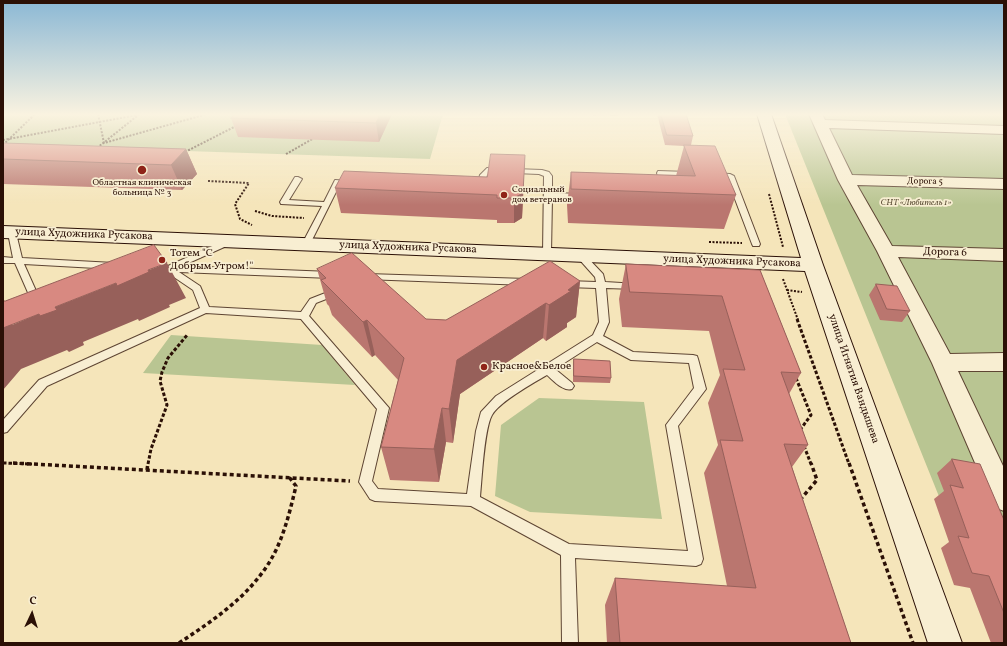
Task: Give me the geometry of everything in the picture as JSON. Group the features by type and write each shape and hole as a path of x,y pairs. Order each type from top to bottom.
{"street":[{"name":"улица Игнатия Вандышева","path":"774,144 813,265 945,643"},
{"path":"830,144 846,180 886,251 943,363 1004,498"},
{"name":"Дорога 5","path":"846,180 1004,184"},
{"name":"улица Художника Русакова","path":"8,233 306,244 343,250 547,254 813,265"},
{"name":"Дорога 6","path":"886,251 1004,255"},
{"path":"943,363 1004,362"}],"lane":[{"path":"472,188 480,189 483,174 486,172 539,172 546,174 548,176 547,254"},
{"path":"667,199 661,173 730,176 756,244"},
{"path":"298,179 284,202 326,204"},
{"path":"306,244 338,182 361,183"},
{"path":"548,194 587,196"},
{"path":"8,233 18,261 40,312"},
{"path":"154,275 236,241"},
{"path":"474,500 482,431 487,412 500,399 597,337 604,322 600,276 581,256"},
{"path":"3,260 121,266"},
{"path":"3,265 18,261"},
{"path":"360,266 382,287"},
{"path":"145,268 340,276"},
{"path":"168,269 197,288 205,310"},
{"path":"356,280 371,277 535,283 522,291"},
{"path":"557,283 646,287"},
{"path":"304,316 312,302 342,289"},
{"path":"3,428 43,383 205,310 304,316 383,408 365,482 374,495 474,500 568,551 696,559 672,425 700,389 693,359 631,356 597,337"},
{"path":"547,368 568,386"},
{"path":"568,551 570,643"}],"path":[{"path":"92,153 103,144"},
{"path":"183,153 201,144"},
{"path":"286,154 304,144"},
{"path":"208,181 249,183 235,204 240,219 253,226 236,241"},
{"path":"768,190 784,251 777,264 913,643"},
{"path":"147,470 151,449 167,405 160,381 162,372 168,358 189,334"},
{"path":"794,371 811,415 799,432"},
{"path":"797,505 817,480 802,439"},
{"path":"3,463 365,482"},
{"path":"179,643 202,628 243,595 266,567 276,547 296,486 289,478"}],"green space":[{"path":"3,144 434,144 430,159"},
{"name":"СНТ «Любитель 1»","path":"797,144 1004,144 1004,643 998,643"},
{"path":"171,335 322,345 355,385 143,373"},
{"path":"539,398 644,402 662,519 530,512 495,496 501,425"}],"building":[{"path":"3,144 186,149 171,165 3,159"},
{"path":"684,145 715,146 736,195 571,189 571,172 695,176"},
{"path":"491,154 525,155 523,193 514,198 497,198 497,195 335,188 344,171 487,177"},
{"path":"154,245 167,263 148,270 149,272 117,286 116,283 55,307 57,310 40,316 39,314 3,328 3,301"},
{"path":"352,253 426,319 446,320 550,261 580,281 568,290 571,291 549,305 546,303 457,360 449,409 442,408 434,449 381,447 404,358 367,320 363,322 321,280 326,278 317,269"},
{"path":"626,264 760,270 801,373 781,372 808,445 784,444 851,643 620,643 615,578 756,588 720,440 743,441 723,369 745,370 722,296 630,292"},
{"path":"876,284 897,286 910,311 887,309"},
{"path":"574,359 610,361 611,378 574,376"},
{"path":"952,459 980,464 1004,520 1004,613 989,576 972,573 958,536 969,538 950,485 963,488"}],"place":[{"name":"Областная клиническая больница № 3","path":"142,170"},
{"name":"Социальный дом ветеранов","path":"504,195"},
{"name":"Тотем \"С Добрым Утром!\"","path":"162,260"},
{"name":"Красное&Белое","path":"484,367"}]}
